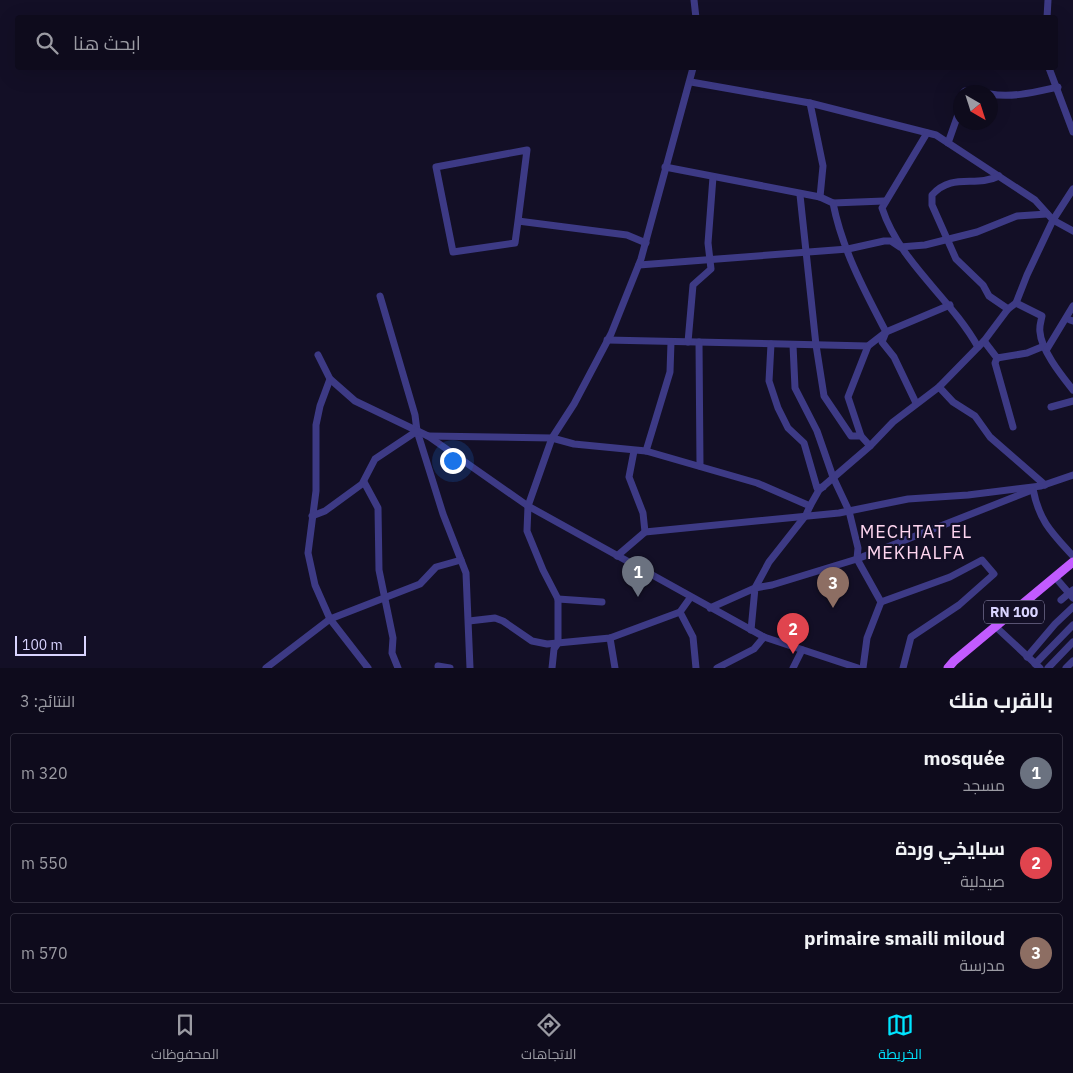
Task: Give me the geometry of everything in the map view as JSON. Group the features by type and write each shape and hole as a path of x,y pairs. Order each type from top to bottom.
{"main road":[{"name":"RN 100","path":"939,668 951,664 1073,562"}],"street":[{"path":"694,0 696,15"},
{"path":"1047,15 1048,0"},
{"path":"552,668 554,649 558,643 558,599 542,570 526,531 528,506 552,438 574,404 607,340 639,265 665,167 691,82 693,70"},
{"path":"1050,70 1058,87 1073,132"},
{"path":"691,82 810,103 936,135 1035,200 1053,220 1073,230"},
{"path":"998,95 1022,94 1058,87"},
{"path":"810,103 823,166 820,197"},
{"path":"948,143 953,129"},
{"path":"927,133 884,201 882,208 900,246 929,284 950,305 967,327 978,347"},
{"path":"527,150 518,221 515,243 453,252 436,167 527,150"},
{"path":"665,167 820,197 833,202 884,201"},
{"path":"999,176 988,182 961,180 942,185 932,195 932,205 950,240 956,259 983,285 989,296 1008,309"},
{"path":"688,342 693,285 711,269 709,206 713,177"},
{"path":"752,630 755,588 769,562 806,515 823,486 870,446 893,422 939,387 984,341 1008,309 1016,303 1053,220 1073,189"},
{"path":"800,194 816,345 824,396 850,436 861,436"},
{"path":"833,202 837,226 848,249 854,271 886,332 882,342 894,357 916,403"},
{"path":"639,265 848,249 884,241 891,241 900,246 950,240 1017,216 1047,214"},
{"path":"518,221 627,235 646,243"},
{"path":"380,296 415,415 417,431 443,514 466,573 470,668"},
{"path":"1016,303 1042,316 1040,331 1046,348 1060,374 1073,390"},
{"path":"870,446 861,436 848,397 868,346 886,332 950,305"},
{"path":"997,358 1046,348 1073,306"},
{"path":"607,340 868,346"},
{"path":"984,341 997,358 996,363 1013,427"},
{"path":"646,451 670,372 671,342"},
{"path":"699,342 700,466"},
{"path":"771,344 769,381 778,408 788,428 804,443 817,488 823,486"},
{"path":"793,345 794,388 817,431 833,477 849,511 858,548 857,559 881,602"},
{"path":"318,355 330,379 355,401 428,436 528,506 690,598 764,637 858,668"},
{"path":"330,379 320,406 316,425 316,491 308,554 315,585 330,619 368,668"},
{"path":"939,387 953,402 975,416 990,436 1043,485"},
{"path":"1051,407 1073,401"},
{"path":"312,516 325,510 364,482 374,459 417,431"},
{"path":"428,436 552,438 566,443 634,452 646,451 757,483 810,506"},
{"path":"634,452 629,477 643,513 645,532"},
{"path":"710,608 755,588 772,585 857,559 1043,485 1073,475"},
{"path":"364,482 378,508 378,561 393,638 392,653 398,668"},
{"path":"617,556 645,532 849,511 908,499 968,495 1043,485"},
{"path":"1033,489 1038,512 1045,525 1073,556"},
{"path":"266,668 330,619 420,584 436,567 461,560"},
{"path":"863,668 867,638 881,602 950,577 982,560 994,574 959,605 911,637 904,668"},
{"path":"1055,577 1072,594 1061,600"},
{"path":"469,621 495,618 503,621 532,640 546,644 610,638 680,612 690,598"},
{"path":"558,599 602,602"},
{"path":"1027,656 1073,607"},
{"path":"680,612 693,637 696,668"},
{"path":"996,628 1037,666 1073,625"},
{"path":"717,668 754,649 764,637"},
{"path":"610,638 615,668"},
{"path":"1048,668 1073,642"},
{"path":"792,668 802,650"},
{"path":"1066,668 1073,661"},
{"path":"438,666 450,668"}],"place":[{"name":"mosquée","path":"638,597"},
{"name":"primaire smaili miloud","path":"833,608"},
{"name":"سبايخي وردة","path":"793,654"}],"district":[{"name":"MECHTAT EL MEKHALFA","path":"916,541"}]}
